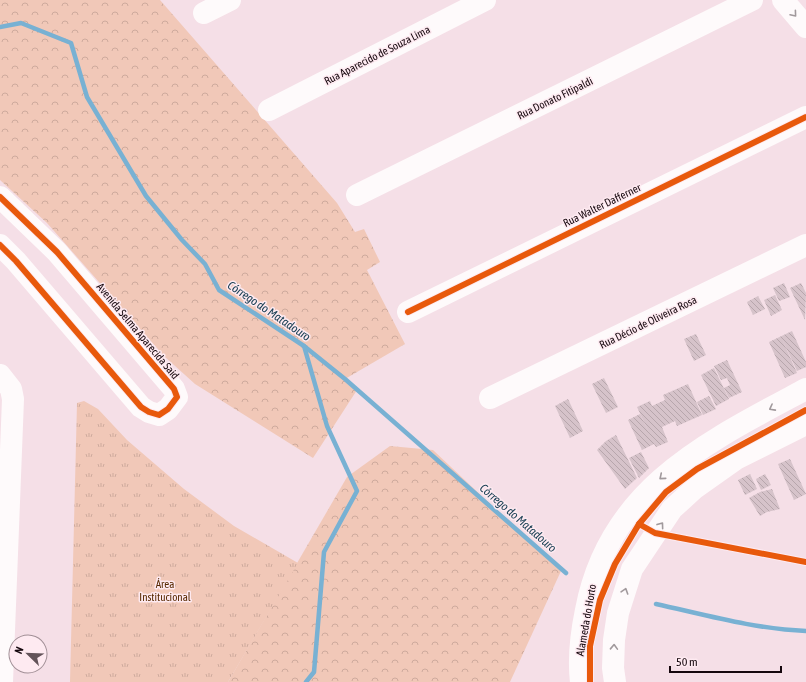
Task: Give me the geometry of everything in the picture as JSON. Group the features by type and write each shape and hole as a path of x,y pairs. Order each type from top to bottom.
{"street":[{"path":"204,14 230,0"},
{"name":"Rua Aparecido de Souza Lima","path":"269,110 485,0"},
{"name":"Rua Donato Fitipaldi","path":"357,195 752,0"},
{"path":"783,0 806,27"},
{"name":"Rua Walter Dafferner","path":"408,312 806,117"},
{"name":"Avenida Selma Aparecida Said","path":"0,197 57,252 97,298 174,389 177,396 175,401 160,415 149,412 141,407 21,267 0,245"},
{"name":"Rua Décio de Oliveira Rosa","path":"490,398 806,245"},
{"path":"2,682 13,399 5,382"},
{"name":"Alameda do Horto","path":"581,682 579,661 582,628 590,590 601,559 625,517 661,478 726,432 806,389"},
{"path":"615,682 613,668 614,640 618,613 632,569 672,509 695,488 736,460 806,424"}],"green space":[{"path":"0,0 160,0 337,203 355,232 364,229 380,262 367,270 405,344 345,379 357,390 313,458 195,384 164,356 47,223 0,180"},
{"name":"Área Institucional","path":"84,401 98,409 127,440 184,489 234,526 298,563 228,682 70,682 77,403"},
{"path":"390,446 433,450 561,571 510,682 228,682 347,477"}],"building":[{"path":"784,283 790,297 779,301 773,288"},
{"path":"801,283 806,293 805,320 790,288"},
{"path":"775,295 782,310 771,316 764,300"},
{"path":"758,296 765,309 753,315 747,302"},
{"path":"792,331 806,362 806,367 797,371 782,339 797,373 785,378 769,342"},
{"path":"696,334 706,355 694,361 684,339"},
{"path":"727,360 742,392 729,398 724,388 730,385 727,378 721,380 714,366"},
{"path":"714,368 729,399 716,406 701,375"},
{"path":"604,378 618,407 606,413 592,384"},
{"path":"688,384 702,415 677,426 675,421 662,427 668,442 656,447 654,444 642,450 628,420 640,414 652,439 637,407 650,401 652,406 665,400 663,395"},
{"path":"709,396 716,409 703,415 697,402"},
{"path":"568,399 583,431 570,438 555,406"},
{"path":"616,435 637,478 625,489 597,450 606,441"},
{"path":"641,452 649,468 639,478 629,458"},
{"path":"790,459 806,494 794,500 778,464"},
{"path":"750,474 757,489 745,495 738,480"},
{"path":"765,474 771,485 761,490 756,479"},
{"path":"772,489 780,509 767,512 760,516 749,498 760,492"}],"waterway":[{"name":"Córrego do Matadouro","path":"0,27 21,23 71,43 87,97 146,196 182,240 205,264 219,290 304,346 345,379 566,573"},
{"path":"304,346 327,426 357,491 324,552 314,672 306,682"},
{"name":"Córrego do Matadouro","path":"656,604 749,624 787,630 806,631"}],"cycle path":[{"path":"408,312 806,117"},
{"path":"0,197 57,252 174,389 177,397 168,409 159,415 149,412 141,407 16,261 0,245"},
{"path":"590,682 590,646 600,600 615,564 639,524 666,492 697,469 806,410"},
{"path":"639,524 655,533 806,562"}]}
